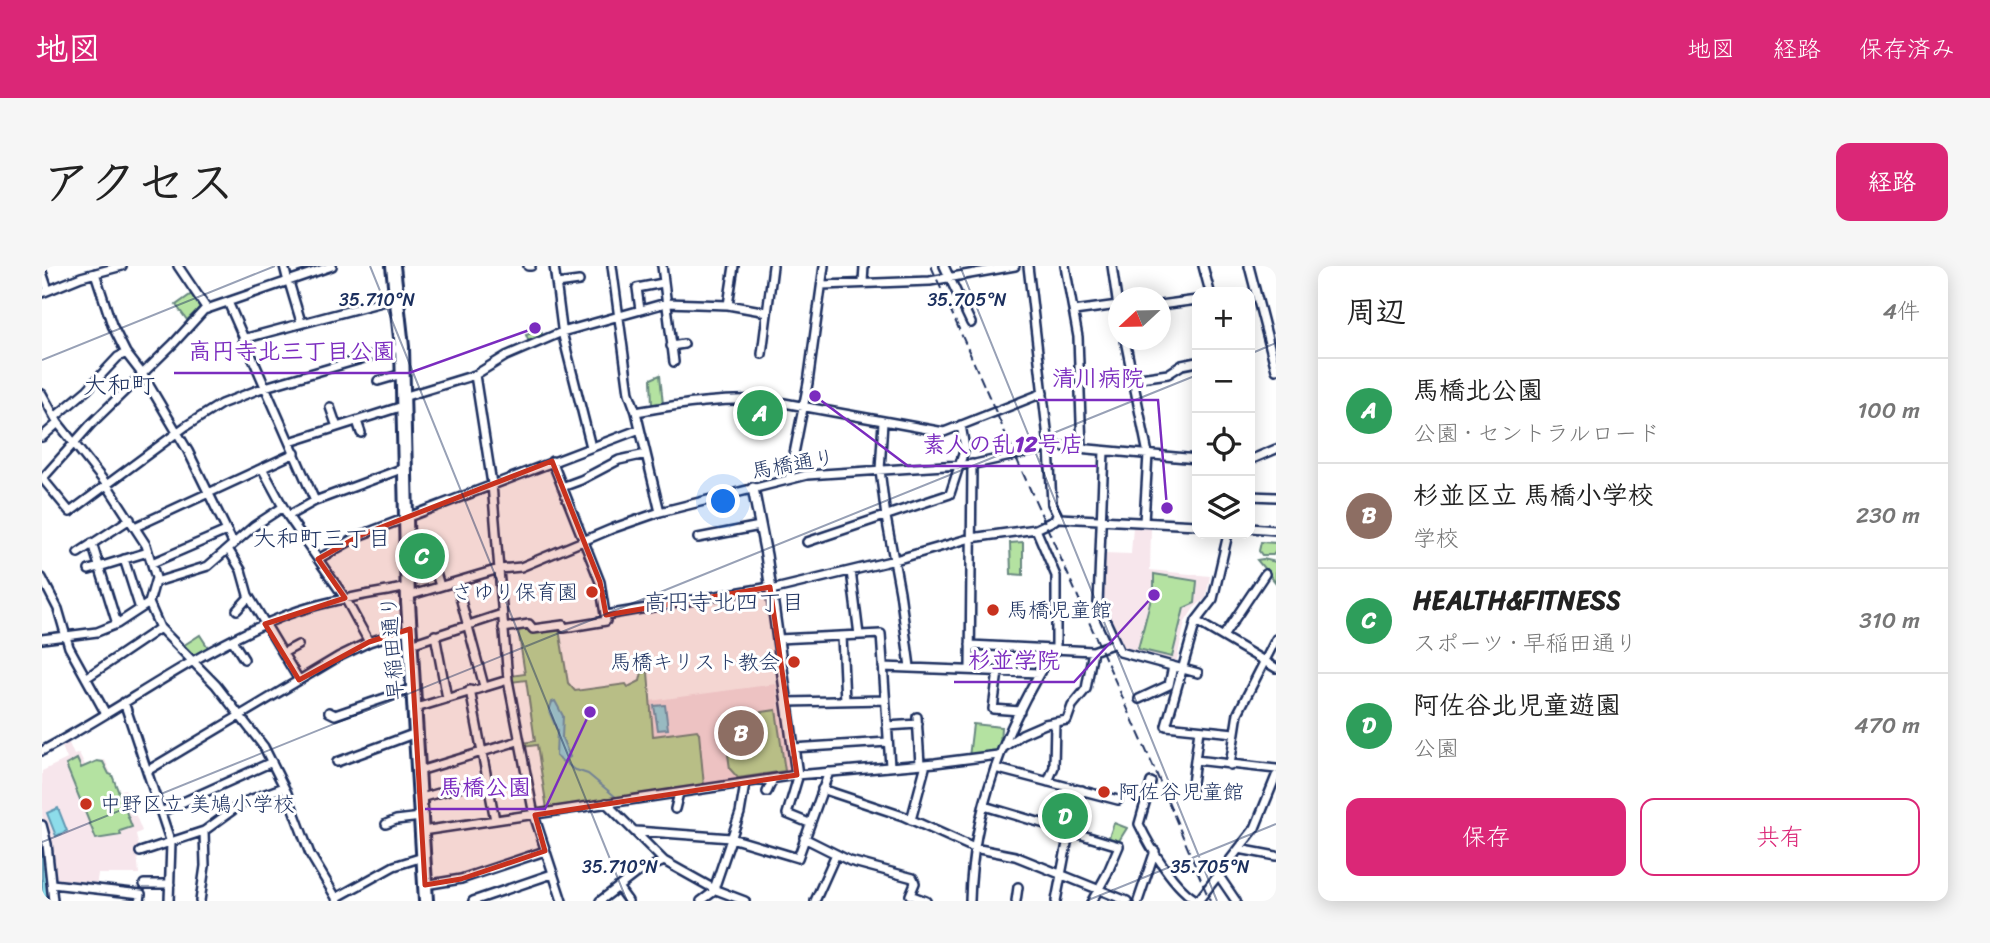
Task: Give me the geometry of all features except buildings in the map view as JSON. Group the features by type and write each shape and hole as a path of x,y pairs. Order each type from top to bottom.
{"main road":[{"name":"早稲田通り","path":"393,266 402,347 408,591 426,901"}],"street":[{"path":"42,272 45,291 122,266"},
{"path":"178,266 207,309"},
{"path":"284,266 301,323"},
{"path":"332,266 207,309 42,478 70,512 221,404 265,387 402,347"},
{"path":"554,266 562,332 591,447"},
{"path":"612,266 629,393 660,512"},
{"path":"662,266 674,362"},
{"path":"729,305 734,266"},
{"path":"762,354 773,266"},
{"path":"789,479 804,407 824,266"},
{"path":"863,282 864,266"},
{"path":"944,266 971,323"},
{"path":"822,285 930,281 1015,266"},
{"path":"1028,266 1049,447 1052,504 1057,516 1192,525"},
{"path":"1065,266 1078,337 1082,449"},
{"path":"1112,266 1115,287"},
{"path":"1203,266 1209,287"},
{"path":"1259,266 1249,267 1276,370"},
{"path":"95,273 112,325 126,353 143,374 209,493 226,531 249,597 299,680"},
{"path":"556,284 579,281"},
{"path":"640,310 637,288 663,283"},
{"path":"243,338 397,298"},
{"path":"1171,304 1192,301"},
{"path":"228,302 315,501"},
{"path":"290,442 357,421 475,375 506,356 562,332 640,310 666,303 729,305 767,313"},
{"path":"1074,311 1108,307"},
{"path":"671,346 684,344"},
{"path":"1127,350 1148,454 1144,522"},
{"path":"42,437 118,357 126,353"},
{"path":"1133,379 1168,374 1182,365 1192,363"},
{"path":"378,381 402,374"},
{"path":"475,375 492,484 508,680 518,741 534,815 562,901"},
{"path":"636,412 694,402 753,399 944,432 1043,393"},
{"path":"42,394 56,420 107,485 135,527 148,552 156,582 149,603 117,624 97,632 42,639"},
{"path":"330,407 337,427"},
{"path":"357,421 360,433"},
{"path":"884,422 880,470 910,667"},
{"path":"807,542 950,495 965,448 961,425"},
{"path":"318,559 361,535 640,429"},
{"name":"馬橋通り","path":"42,751 192,661 290,613 345,598 440,586 499,569 521,567 660,512 753,488 807,475 972,464 1049,447 1192,458"},
{"path":"1255,458 1276,449"},
{"path":"1104,451 1098,604 1120,652 1198,673"},
{"path":"135,527 295,453"},
{"path":"562,487 618,460 646,454"},
{"path":"503,628 529,624 533,629 563,625 564,628 606,621 600,582 552,461"},
{"path":"970,670 972,464"},
{"path":"262,468 288,516 345,598 369,642"},
{"path":"288,516 315,501 404,468"},
{"path":"753,488 771,589 798,775 787,814 809,823"},
{"path":"1255,496 1276,497"},
{"path":"156,582 208,566 283,507"},
{"path":"606,615 771,589 895,560 971,538 1036,529 1055,520 1057,516"},
{"path":"78,553 130,519"},
{"path":"698,538 760,526"},
{"path":"1255,528 1276,530"},
{"path":"970,901 970,873 974,848 995,768 1039,673 1054,651 1056,576 1036,529"},
{"path":"152,563 226,531"},
{"path":"1227,539 1213,599 1196,621 1166,726 1234,733"},
{"path":"92,543 117,624"},
{"path":"89,570 148,552"},
{"path":"124,559 140,609"},
{"path":"433,563 440,586"},
{"path":"851,570 859,635"},
{"path":"1224,635 1265,574"},
{"path":"42,578 58,609 69,647 106,714"},
{"path":"456,582 484,686"},
{"path":"237,610 249,597"},
{"path":"149,603 160,628 216,685 255,734 284,787 310,854 337,899 394,866 423,857"},
{"path":"411,644 502,614"},
{"path":"1196,621 1224,635 1276,668"},
{"path":"86,678 160,628"},
{"path":"147,771 299,680 369,642 410,629"},
{"path":"778,639 881,634 890,766"},
{"path":"435,635 447,698"},
{"path":"842,636 845,701"},
{"path":"1230,765 1238,713 1276,639"},
{"path":"232,640 244,659"},
{"path":"970,645 1093,652 1115,643"},
{"path":"283,653 298,645"},
{"path":"422,831 798,775 923,764 1001,751 1023,734 1067,720 1072,706 1086,689 1093,652"},
{"path":"1139,699 1168,685 1173,666"},
{"path":"883,667 1039,673"},
{"path":"998,672 993,709 1020,712"},
{"path":"416,708 508,680"},
{"path":"329,712 335,715 414,688"},
{"path":"470,690 495,820"},
{"path":"787,702 885,699"},
{"path":"124,702 171,842 169,901"},
{"path":"887,726 917,720 923,764 911,820"},
{"path":"1048,782 1054,766 1055,722"},
{"path":"1191,791 1199,730"},
{"path":"337,762 416,733"},
{"path":"419,771 518,741"},
{"path":"793,748 888,741"},
{"path":"1195,760 1276,769"},
{"path":"161,811 272,762"},
{"path":"995,768 1118,800"},
{"path":"636,831 732,838 798,858 829,772"},
{"path":"1151,782 1139,824 1183,890 1198,901 1255,828 1276,776"},
{"path":"768,792 773,779"},
{"path":"701,901 715,889 732,838 745,784"},
{"path":"421,798 459,786"},
{"path":"141,852 204,831 244,802 284,787"},
{"path":"822,789 911,820 974,848 1015,856 1127,901"},
{"path":"1056,901 1069,833 1082,790"},
{"path":"675,809 679,793"},
{"path":"606,803 664,860 715,889 745,901"},
{"path":"984,806 1119,846 1091,901"},
{"path":"386,824 422,817"},
{"path":"42,825 53,901"},
{"path":"200,901 205,866 204,831"},
{"path":"804,838 836,855 913,878 915,883 910,895 926,901"},
{"path":"1239,849 1276,856"},
{"path":"425,885 461,879 545,850"},
{"path":"1138,901 1155,851"},
{"path":"815,901 836,855"},
{"path":"600,901 635,874 664,860"},
{"path":"473,901 552,874"},
{"path":"1219,876 1236,901"},
{"path":"52,884 141,894 140,901"},
{"path":"144,884 170,884"},
{"path":"618,887 628,901"},
{"path":"1016,901 1018,887"}],"highlighted area":[{"path":"552,461 600,582 606,615 770,587 797,775 535,815 545,851 461,879 425,885 410,629 369,642 299,680 265,624 345,598 318,559 361,535"}],"shaded area":[{"path":"1133,526 1151,527 1150,570 1210,576 1206,598 1194,608 1185,622 1176,664 1123,648 1102,602 1103,553 1131,554"},
{"path":"776,684 788,769 785,773 705,785 697,730 654,735 650,701"},
{"name":"中野区立 美鳩小学校","path":"68,741 74,755 79,753 85,765 105,760 119,791 125,789 142,831 136,834 139,874 98,874 96,886 55,883 50,843 42,816 42,771 67,759 61,744"}],"green space":[{"path":"193,293 202,306 187,320 176,305"},
{"path":"538,322 543,337 529,342 526,335 532,333 529,324"},
{"path":"660,375 663,404 652,405 651,379"},
{"path":"752,402 769,402 768,423 752,423"},
{"path":"1023,542 1023,575 1011,574 1010,543"},
{"path":"1261,542 1276,543 1273,555 1262,555 1259,551"},
{"path":"1257,560 1276,562 1276,583"},
{"path":"1154,574 1197,581 1195,603 1184,608 1172,657 1138,649 1154,587"},
{"path":"518,629 559,629 568,683 575,691 626,684 628,687 640,681 642,672 648,672 653,736 697,730 704,786 547,809 537,745 523,747 522,743 535,741 526,680 511,682 510,676 525,674"},
{"path":"200,635 209,649 194,658 181,647"},
{"path":"776,710 785,771 738,778 730,769 723,718"},
{"path":"973,724 1001,727 1000,746 995,754 969,757"},
{"path":"77,759 81,768 97,761 103,762 112,775 132,827 120,831 121,835 96,839 66,765"},
{"path":"1061,802 1075,807 1068,829 1054,825"},
{"path":"1114,823 1127,828 1117,844 1108,840"}],"water":[{"path":"555,701 563,716 562,738 570,757 563,762 556,756 557,730 549,711"},
{"path":"665,705 668,729 658,730 654,706"},
{"path":"58,808 67,831 56,836 47,813"},
{"path":"42,830 51,901 42,901"}],"waterway":[{"path":"564,761 573,769 588,774 617,798"}],"railway":[{"path":"931,266 1157,775 1210,901"}],"place":[{"name":"高円寺北三丁目公園","path":"535,328"},
{"name":"素人の乱12号店","path":"815,396"},
{"name":"馬橋北公園","path":"760,413"},
{"name":"清川病院","path":"1167,508"},
{"name":"HEALTH&FITNESS","path":"422,556"},
{"name":"さゆり保育園","path":"592,592"},
{"name":"杉並学院","path":"1154,595"},
{"name":"馬橋児童館","path":"993,610"},
{"name":"馬橋キリスト教会","path":"794,662"},
{"name":"馬橋公園","path":"590,712"},
{"name":"杉並区立 馬橋小学校","path":"741,733"},
{"name":"阿佐谷児童館","path":"1104,792"},
{"name":"中野区立 美鳩小学校","path":"86,804"},
{"name":"阿佐谷北児童遊園","path":"1065,816"}],"district":[{"name":"大和町","path":"119,385"},
{"name":"大和町三丁目","path":"322,538"},
{"name":"高円寺北四丁目","path":"724,602"}]}
